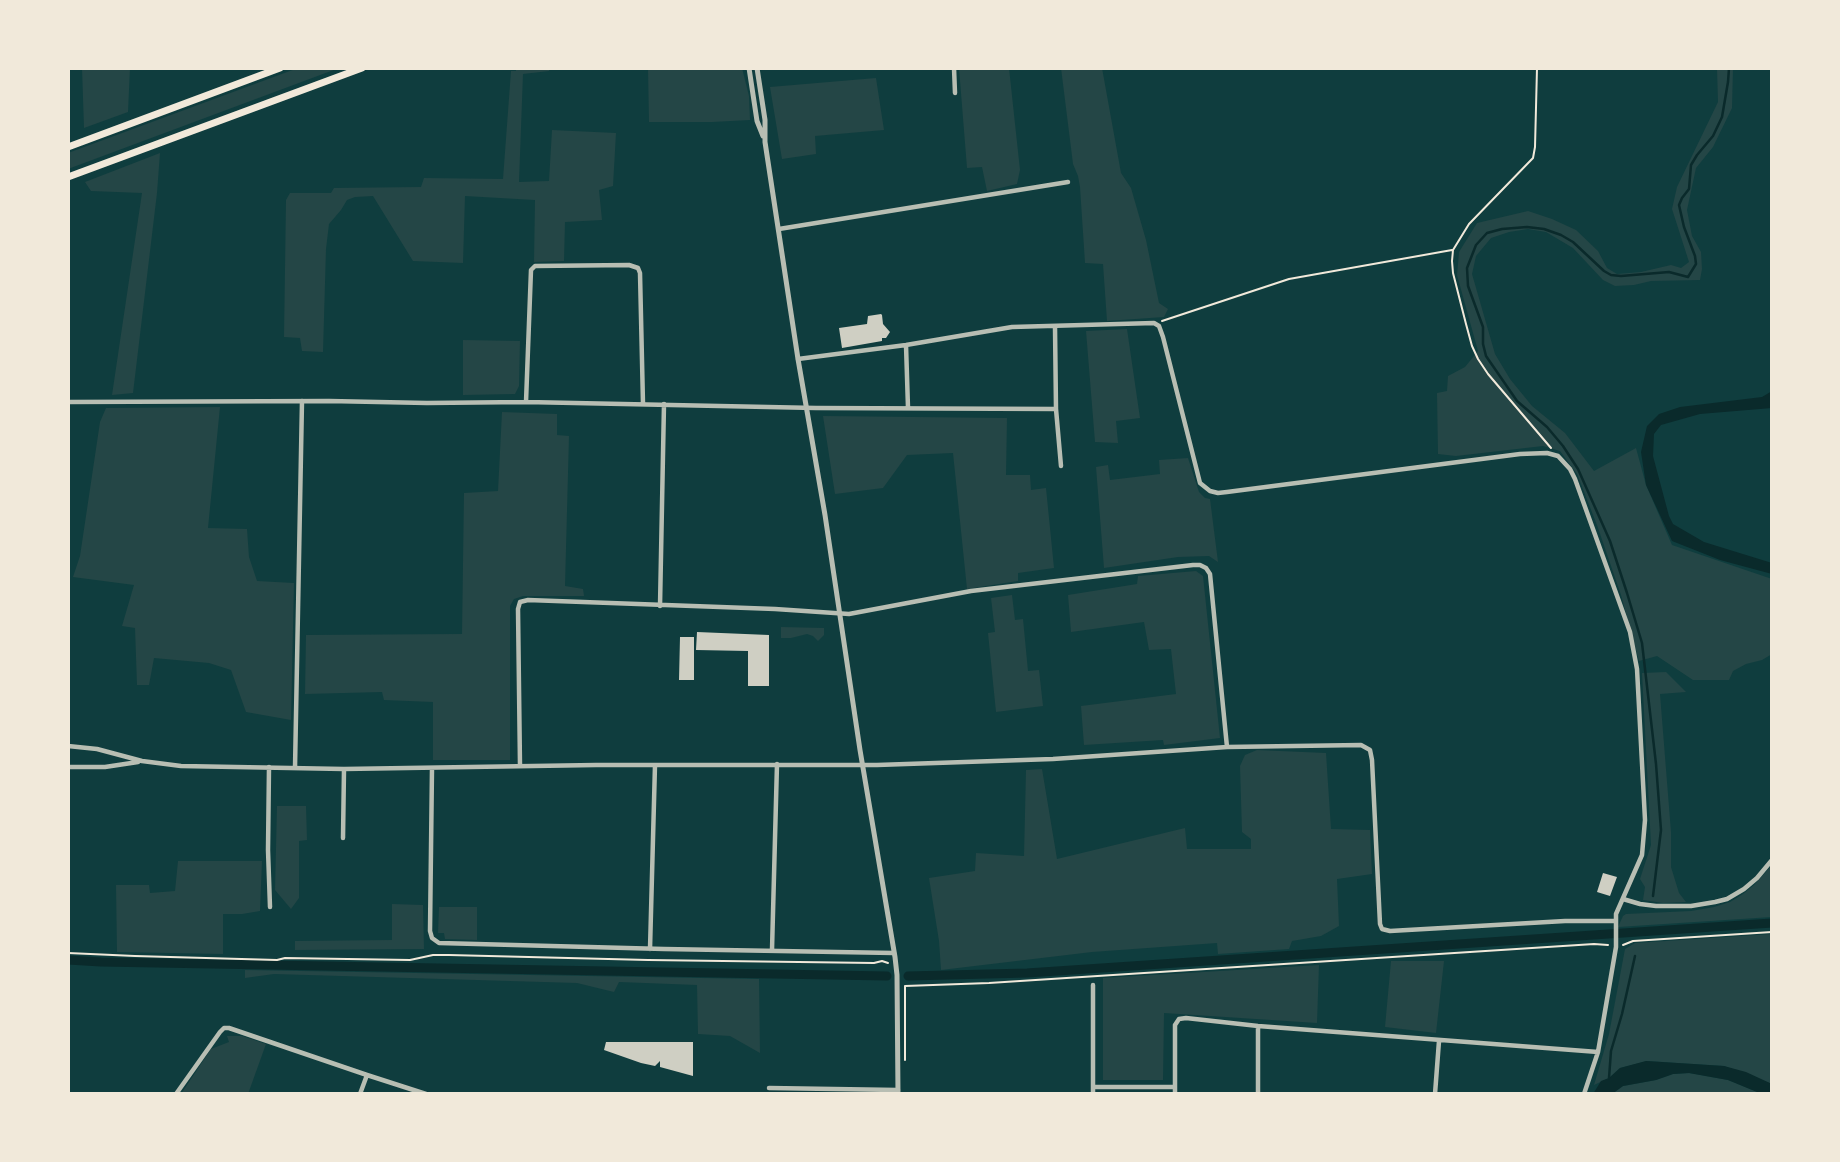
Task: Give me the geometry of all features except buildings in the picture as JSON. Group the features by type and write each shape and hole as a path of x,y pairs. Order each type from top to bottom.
{"main road":[{"path":"68,147 281,68"},
{"path":"68,177 362,68"}],"street":[{"path":"749,68 757,121 765,142"},
{"path":"757,68 765,120 765,142 798,359 897,975 898,1092 769,1088"},
{"path":"954,68 956,93"},
{"path":"779,229 1068,182"},
{"path":"526,402 531,270 535,266 629,265 638,268 640,273 643,404"},
{"path":"798,359 906,345 1012,327 1153,323 1159,326 1163,337 1200,483 1210,491 1227,492 1520,454 1547,453 1558,456 1570,469 1583,499 1630,632 1637,669 1645,820 1642,855 1615,920 1616,944 1598,1052 1584,1094"},
{"path":"1055,327 1056,409 1061,466"},
{"path":"906,345 908,408"},
{"path":"295,768 302,401"},
{"path":"68,402 526,402 1056,409"},
{"path":"660,606 664,404"},
{"path":"520,766 520,602 528,600 775,609 849,614 971,591 1200,565 1210,574 1227,747"},
{"path":"68,746 97,749 142,761 181,766 344,769 863,765 1053,759 1227,747 1361,745 1370,750 1372,760 1382,929 1390,931 1615,920"},
{"path":"68,767 105,767 142,761"},
{"path":"772,950 777,764"},
{"path":"650,949 655,765"},
{"path":"269,767 270,907"},
{"path":"432,768 430,931 432,938 439,943 894,953"},
{"path":"343,838 344,769"},
{"path":"1623,898 1656,906 1682,906 1727,899 1757,878 1772,860"},
{"path":"1093,985 1093,1094"},
{"path":"1175,1094 1175,1025 1178,1019 1186,1018 1439,1041 1598,1052"},
{"path":"1258,1026 1258,1094"},
{"path":"176,1094 224,1028 426,1094"},
{"path":"1435,1094 1439,1041"},
{"path":"360,1094 367,1075"},
{"path":"1093,1087 1175,1087"}],"path":[{"path":"1537,68 1535,147 1532,158 1469,224 1453,250 1454,279 1478,359 1558,456"},
{"path":"1153,323 1289,279 1453,250"},
{"path":"905,1067 905,986 1616,944 1772,932"},
{"path":"68,953 277,960 410,960 449,955 648,960 882,961 890,966"}],"shaded area":[{"path":"82,68 130,68 128,112 84,128"},
{"path":"298,68 339,68 68,169 68,153"},
{"path":"516,68 550,68 549,71 523,74 519,182 549,181 552,130 616,133 613,186 599,190 602,220 565,222 564,261 534,262 535,200 465,196 463,263 413,261 373,196 355,197 347,200 329,224 323,352 302,351 300,338 284,337 286,200 290,193 331,193 334,188 421,187 424,178 503,179 511,71 516,71"},
{"path":"648,68 742,68 749,96 750,120 649,122"},
{"path":"959,68 1009,68 1020,170 1017,184 987,191 982,167 967,168"},
{"path":"1061,68 1102,68 1121,173 1131,188 1146,240 1159,303 1168,309 1164,317 1107,321 1103,264 1085,263 1080,187 1073,164"},
{"path":"1717,68 1733,68 1732,108 1713,147 1696,168 1687,210 1692,236 1701,252 1700,280 1651,281 1615,286 1603,280 1573,248 1546,232 1528,229 1491,238 1476,256 1472,274 1495,354 1510,379 1532,406 1565,433 1594,471 1636,448 1646,485 1672,545 1772,579 1772,654 1733,671 1729,680 1693,680 1657,656 1639,661 1621,595 1597,525 1577,474 1560,451 1543,446 1456,456 1438,454 1437,393 1447,391 1448,376 1465,367 1478,351 1457,275 1459,252 1477,223 1528,211 1552,219 1576,230 1598,251 1607,268 1617,274 1671,265 1681,268 1689,262 1672,209 1677,187 1718,102"},
{"path":"876,78 884,130 815,136 816,154 782,159 770,87"},
{"path":"160,153 133,393 112,395 142,193 91,191 85,182"},
{"path":"1127,329 1140,418 1116,421 1118,443 1095,442 1086,331"},
{"path":"463,340 520,341 519,386 515,394 463,395"},
{"path":"1772,391 1772,408 1700,414 1661,425 1654,434 1653,456 1673,524 1704,542 1772,563 1772,574 1720,560 1672,541 1646,485 1641,452 1647,426 1659,414 1680,407 1762,397"},
{"path":"220,407 208,528 247,529 249,557 257,581 294,583 291,720 246,712 231,670 209,663 154,658 149,685 137,685 135,628 122,626 134,585 73,577 80,556 100,422 106,408"},
{"path":"502,412 557,414 557,435 569,436 565,586 583,589 584,596 523,596 514,599 510,606 510,760 433,760 433,702 384,700 382,692 305,694 306,635 462,634 464,493 498,491"},
{"path":"823,416 1007,418 1006,475 1030,475 1031,490 1046,488 1054,568 1018,573 1018,581 967,589 953,453 907,455 883,488 835,494"},
{"path":"1188,458 1199,492 1210,499 1218,562 1209,556 1178,557 1104,568 1096,467 1108,465 1110,480 1160,474 1159,460"},
{"path":"1196,571 1203,576 1220,738 1164,745 1163,740 1084,745 1081,706 1176,694 1171,649 1149,650 1144,622 1071,632 1068,595 1137,584 1138,576"},
{"path":"1012,595 1015,620 1023,619 1028,671 1039,670 1043,706 996,712 988,633 995,632 991,598"},
{"path":"781,627 824,628 824,635 818,641 807,634 781,638"},
{"path":"1666,672 1686,692 1660,694 1671,832 1671,867 1679,893 1686,902 1663,903 1643,900 1645,887 1640,879 1651,845 1642,673"},
{"path":"1257,750 1326,753 1331,829 1370,830 1372,874 1337,879 1339,926 1321,936 1292,941 1289,949 1218,954 1217,943 1092,952 941,970 929,878 975,871 976,853 1024,856 1026,770 1042,769 1057,859 1185,828 1187,849 1251,849 1251,839 1242,832 1240,766 1245,755"},
{"path":"277,806 306,806 307,840 299,841 299,898 291,909 275,890"},
{"path":"178,861 262,861 260,911 223,914 223,954 117,952 116,885 149,885 150,893 175,891"},
{"path":"1772,865 1772,917 1618,927 1626,914 1691,911 1730,902 1754,885"},
{"path":"392,904 423,905 424,949 295,950 295,941 392,940"},
{"path":"439,907 477,907 477,940 445,939 444,933 438,933"},
{"path":"1772,934 1772,1084 1724,1066 1647,1061 1620,1068 1609,1078 1594,1085 1609,1034 1625,949 1635,943"},
{"path":"1391,961 1444,961 1436,1033 1385,1027"},
{"path":"1319,965 1317,1023 1164,1013 1163,1080 1103,1080 1103,978"},
{"path":"245,970 759,979 760,1053 730,1036 698,1034 697,985 619,982 614,992 577,983 274,974 245,978"},
{"path":"227,1036 242,1036 266,1044 248,1094 181,1094 211,1049 229,1042"},
{"path":"1646,1061 1724,1066 1746,1072 1772,1084 1772,1094 1762,1094 1728,1080 1689,1073 1673,1074 1623,1086 1612,1094 1593,1094 1601,1081 1620,1068"},
{"path":"1689,1073 1728,1080 1762,1094 1612,1094 1623,1086 1673,1074"}],"waterway":[{"path":"1653,896 1661,830 1642,643 1610,541 1578,469 1547,427 1517,401 1486,356 1483,327 1468,286 1467,268 1476,245 1487,233 1527,227 1561,235 1611,275 1669,272 1688,277 1696,264 1679,205 1689,189 1691,165 1713,136 1722,117 1729,68"},
{"path":"908,976 1027,973 1772,923"},
{"path":"1609,1078 1611,1051 1635,956"},
{"path":"68,960 887,976"}]}
